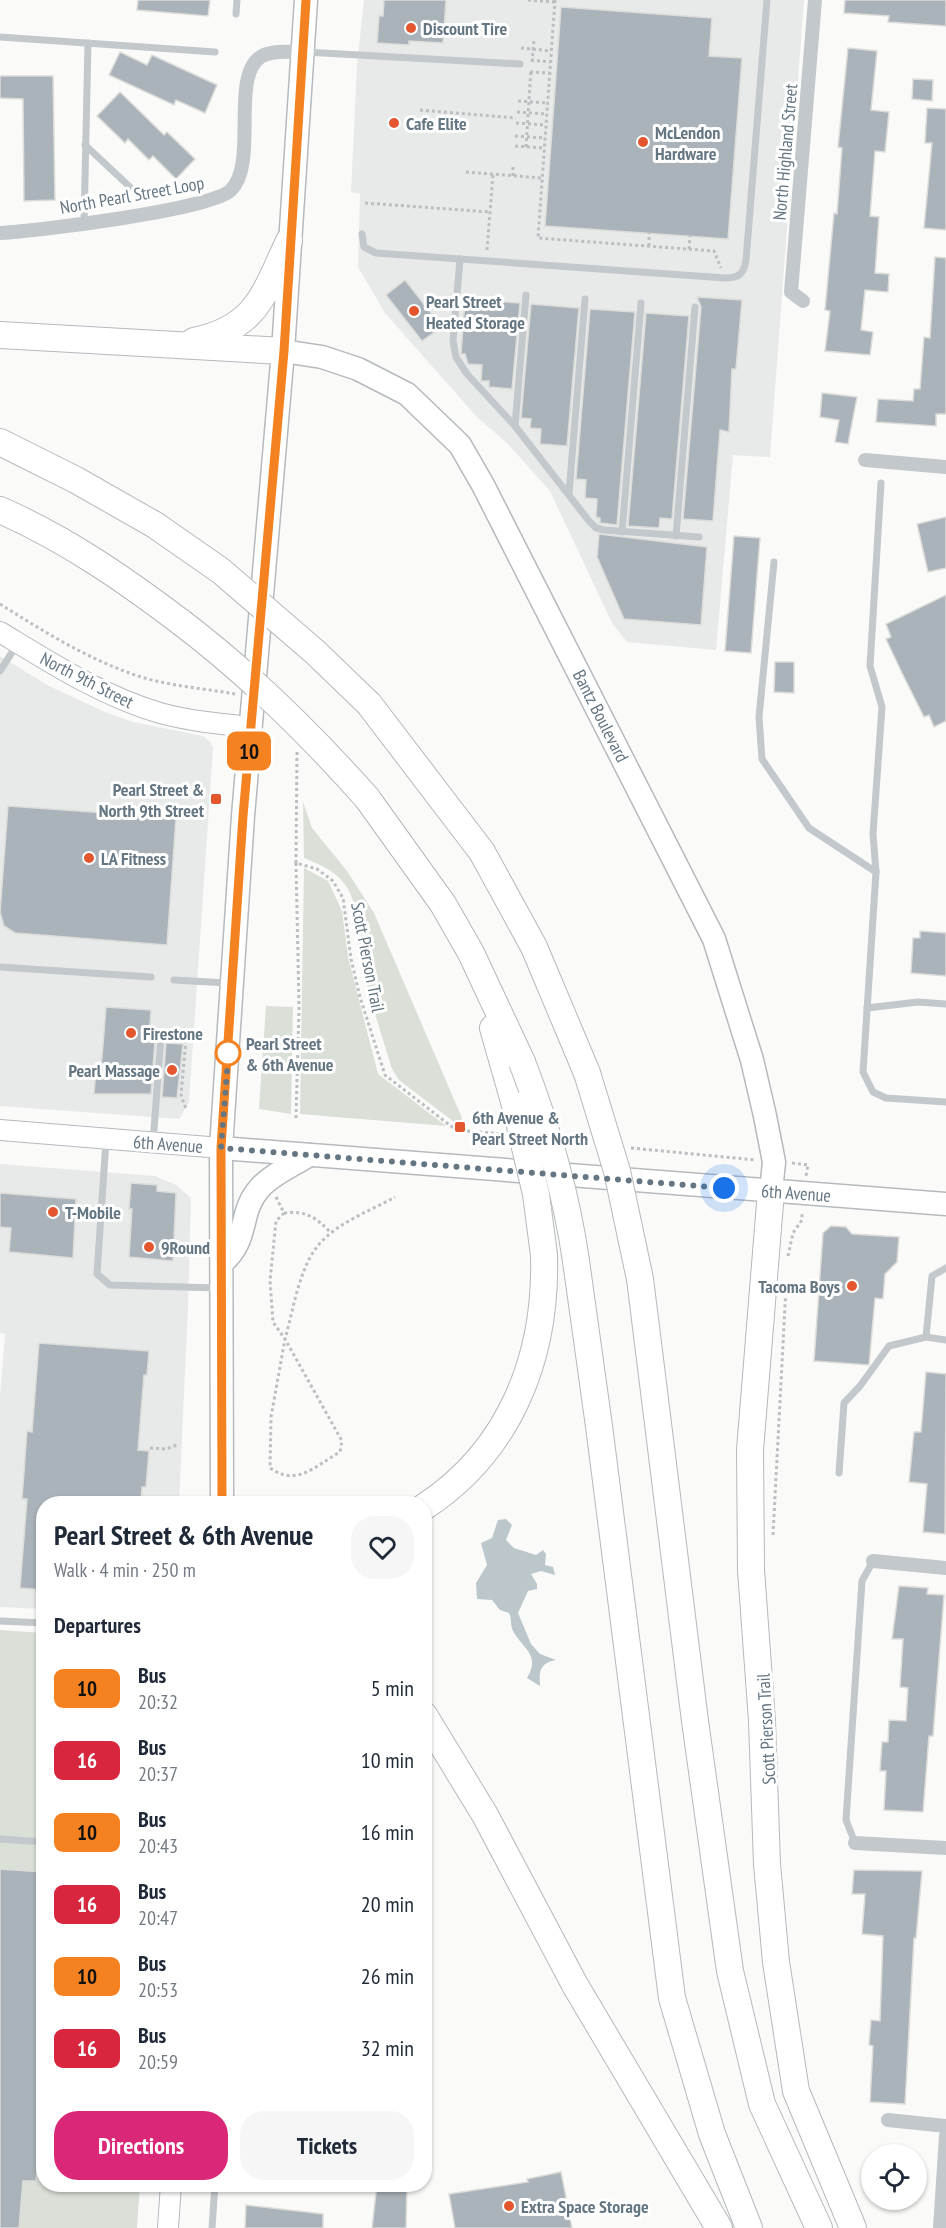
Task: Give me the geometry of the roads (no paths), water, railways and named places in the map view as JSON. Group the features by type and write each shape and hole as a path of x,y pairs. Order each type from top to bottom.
{"highway":[{"path":"170,346 220,335 249,317 263,296 289,241"},
{"path":"0,336 284,351"},
{"path":"0,442 76,480 155,525 221,571 315,652 369,704 482,852 534,947 587,1073 617,1171 640,1279 694,1721 730,1971 762,2104 819,2228"},
{"path":"0,510 61,540 102,565 182,623 264,692 367,798 412,859 471,953 522,1062 551,1139 564,1192 576,1261 672,1998 712,2134 749,2228"},
{"path":"432,1501 464,1477 503,1425 518,1398 540,1335 545,1286 544,1255 536,1194 515,1105 471,953"},
{"path":"771,1191 750,1450 751,1570 762,1721 767,1864 776,1962 796,2091 852,2228"},
{"path":"432,1728 484,1815 575,1985 719,2228"}],"main road":[{"path":"222,1496 221,1148 250,727 284,351 289,241 306,0"},
{"name":"Bantz Boulevard","path":"284,351 322,357 358,369 407,394 460,445 483,485 714,939 752,1060 765,1116 774,1162 771,1191"},
{"name":"6th Avenue","path":"221,1148 946,1204"},
{"path":"222,1263 234,1252 242,1237 248,1208 259,1189 309,1155"}],"street":[{"name":"North Highland Street","path":"803,301 791,292 815,0"},
{"name":"North Pearl Street Loop","path":"0,233 84,224 204,202 229,192 240,171 248,82 254,63 269,53 302,52"},
{"path":"865,460 946,467"},
{"name":"North 9th Street","path":"0,632 91,685 136,705 187,719 250,727"},
{"name":"6th Avenue","path":"0,1130 221,1148"},
{"path":"873,1561 946,1568"},
{"path":"855,1843 946,1848"},
{"path":"888,2120 946,2126"},
{"path":"940,2228 946,2136"},
{"path":"168,2228 170,2192"}],"lane":[{"path":"236,14 237,0"},
{"path":"362,234 363,245 373,253 725,278 735,278 742,274 746,260 767,0"},
{"path":"0,37 215,52"},
{"path":"84,224 88,43"},
{"path":"302,52 520,65"},
{"path":"85,146 130,187"},
{"path":"459,260 453,344 455,354 467,374 515,426 596,528 699,537"},
{"path":"515,426 526,295"},
{"path":"569,494 585,299"},
{"path":"622,532 641,303"},
{"path":"676,536 695,307"},
{"path":"881,483 870,666 882,707 873,834 876,872 863,1072 873,1092 886,1098 946,1102"},
{"path":"774,562 759,717 762,759 809,828 876,872"},
{"path":"0,671 18,643"},
{"path":"0,967 152,977"},
{"path":"174,980 233,984"},
{"path":"867,1008 918,1002 946,1004"},
{"path":"153,1143 161,1037 170,1038"},
{"path":"106,1139 97,1274 100,1279 110,1285 222,1288"},
{"path":"926,1337 932,1276 946,1268"},
{"path":"839,1473 844,1403 860,1386 889,1346 926,1337 946,1340"},
{"path":"855,1843 846,1820 862,1581 873,1561"},
{"path":"0,1621 36,1623"},
{"path":"0,1839 36,1841"},
{"path":"212,2228 214,2192"}],"place":[{"name":"Discount Tire","path":"411,28"},
{"name":"Cafe Elite","path":"394,123"},
{"name":"McLendon Hardware","path":"643,142"},
{"name":"Pearl Street Heated Storage","path":"414,311"},
{"name":"Pearl Street & North 9th Street","path":"216,799"},
{"name":"LA Fitness","path":"89,858"},
{"name":"Firestone","path":"131,1033"},
{"name":"Pearl Street & 6th Avenue","path":"228,1053"},
{"name":"Pearl Massage","path":"172,1070"},
{"name":"6th Avenue & Pearl Street North","path":"460,1127"},
{"name":"T-Mobile","path":"53,1212"},
{"name":"9Round","path":"149,1247"},
{"name":"Tacoma Boys","path":"852,1286"},
{"name":"Extra Space Storage","path":"509,2206"}]}
